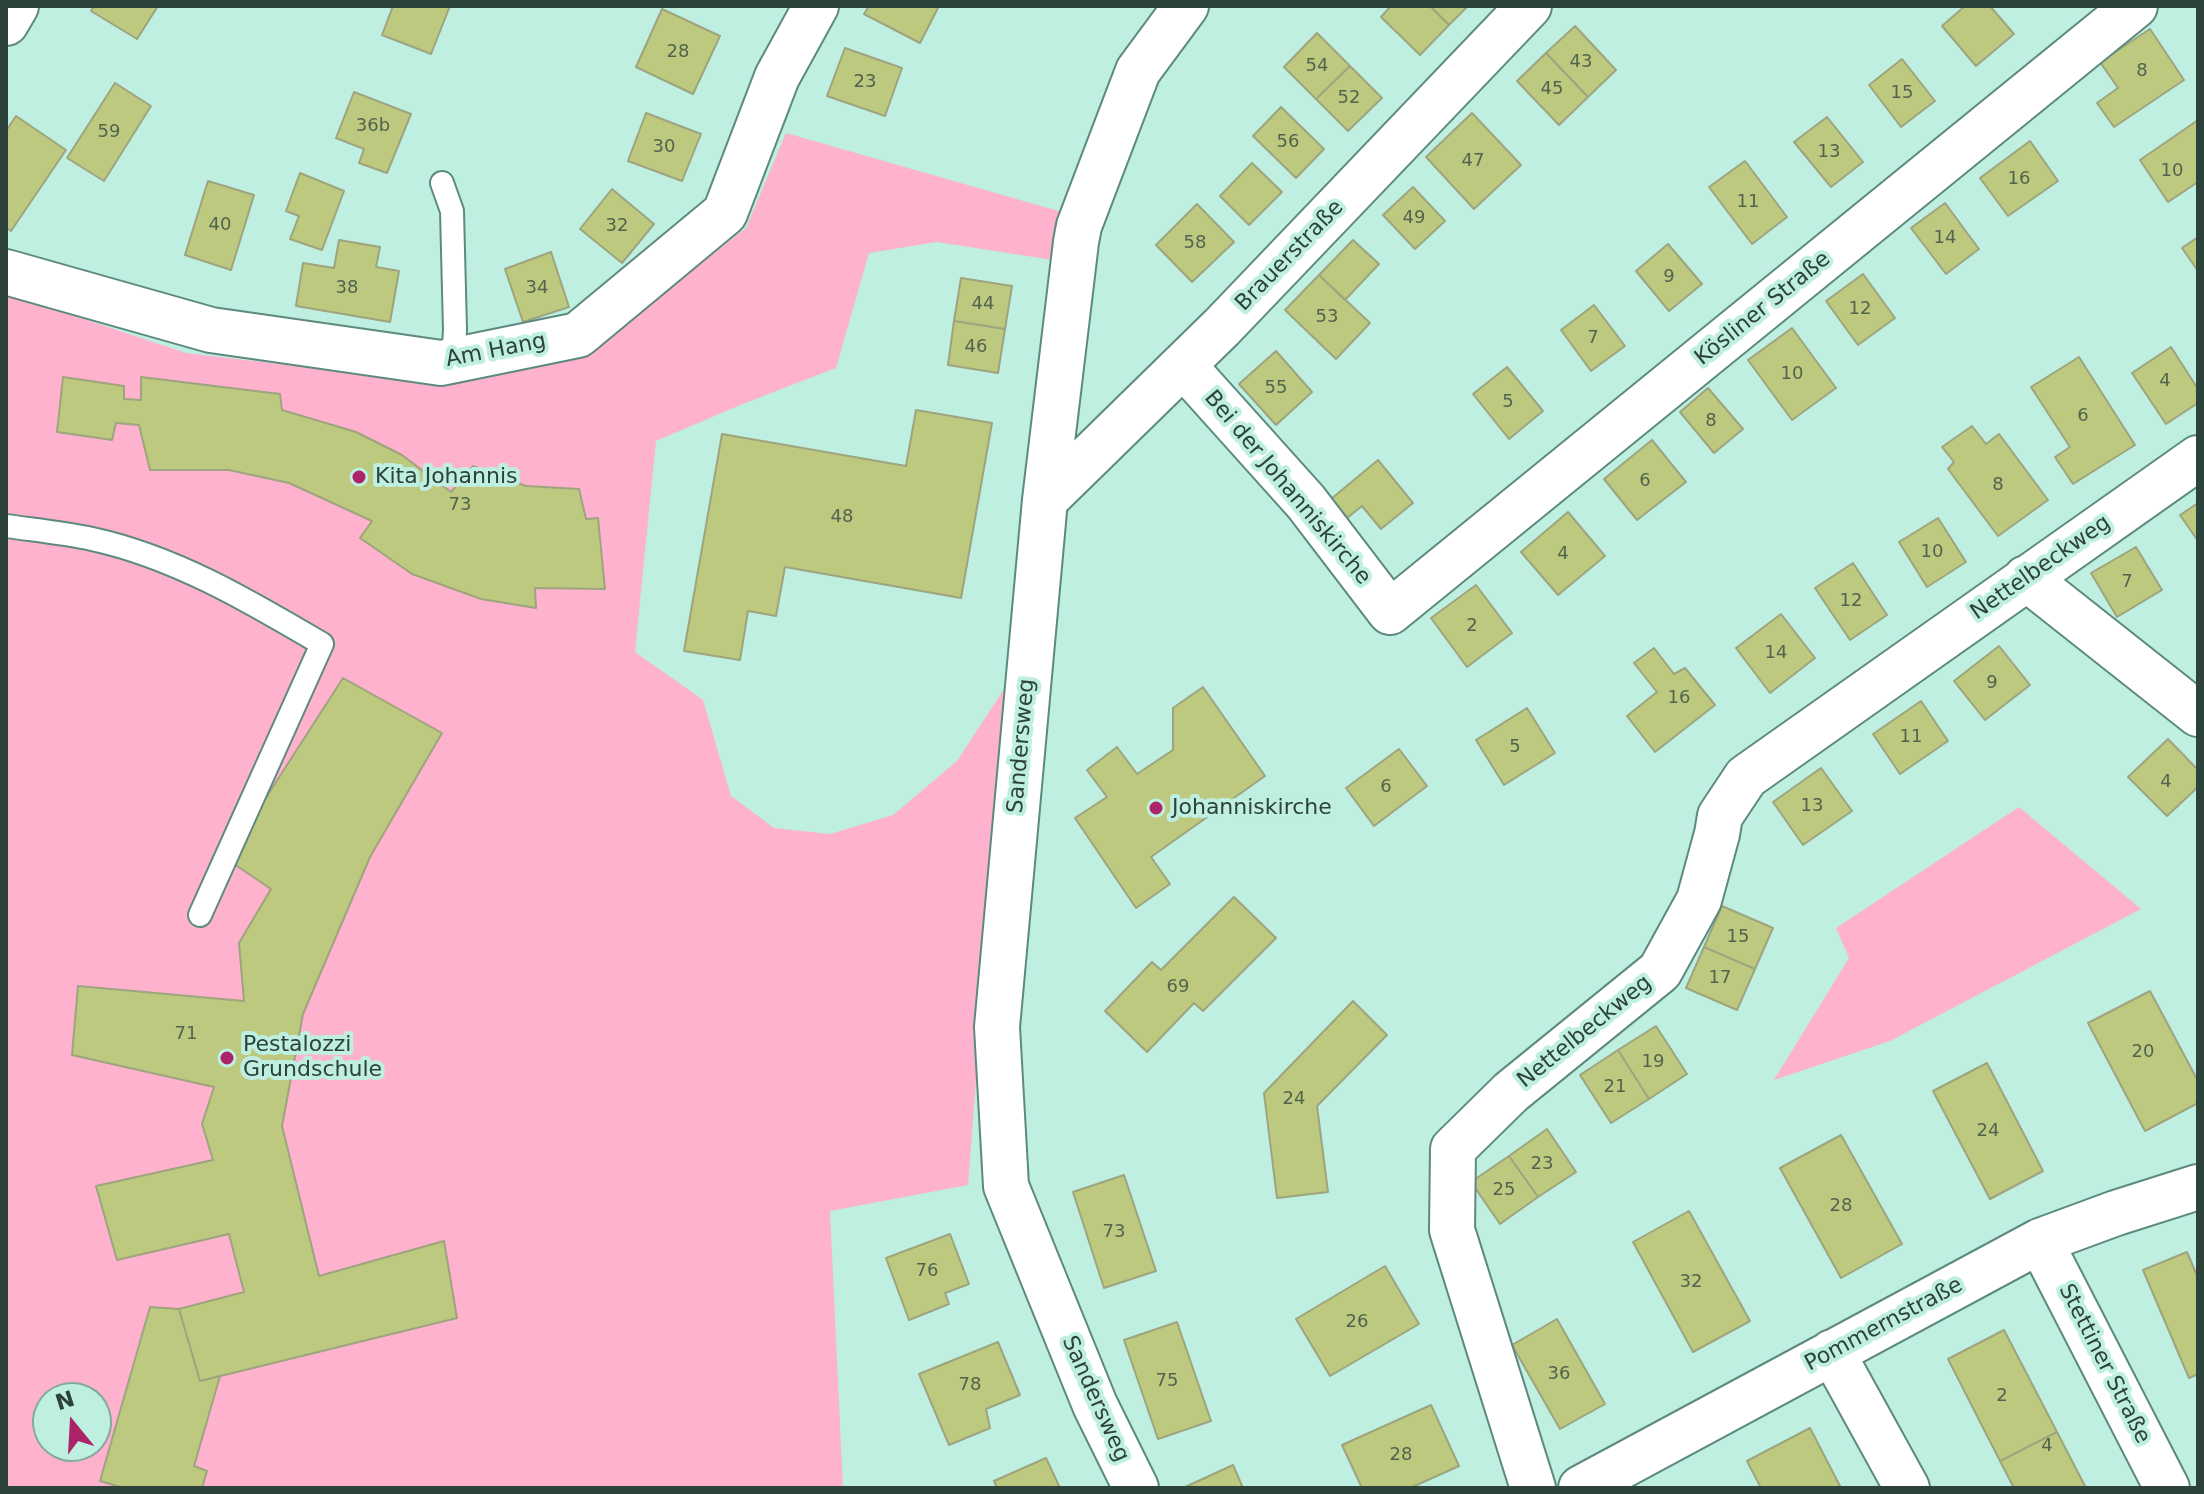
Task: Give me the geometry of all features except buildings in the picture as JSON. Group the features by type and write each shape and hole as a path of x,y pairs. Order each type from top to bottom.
{"street":[{"path":"6,23 16,6"},
{"name":"Am Hang","path":"6,272 211,330 441,363 578,335 725,213 777,77 816,6"},
{"name":"Sandersweg","path":"1136,1488 1095,1405 1006,1186 997,1027 1045,500 1079,226 1138,71 1186,6"},
{"name":"Brauerstraße","path":"1045,500 1244,304 1529,6"},
{"name":"Kösliner Straße","path":"1390,612 2135,6"},
{"name":"Bei der Johanniskirche","path":"1183,365 1306,502 1390,612"},
{"name":"Nettelbeckweg","path":"1533,1488 1452,1230 1453,1149 1511,1092 1660,971 1699,900 1720,816 1746,777 2198,458"},
{"path":"2026,578 2198,714"},
{"name":"Pommernstraße","path":"1581,1488 2040,1241 2198,1187"},
{"name":"Stettiner Straße","path":"2040,1241 2167,1488"},
{"path":"1832,1352 1907,1488"}],"lane":[{"path":"442,183 452,211 453,361"},
{"path":"6,526 92,539 161,560 245,598 322,644 200,915"}],"shaded area":[{"path":"786,133 1062,212 1053,260 937,242 869,253 836,368 656,441 635,652 703,700 731,796 774,828 830,834 893,815 957,761 1006,686 968,1185 830,1211 843,1488 6,1488 6,293 186,353 441,383 585,354 746,228"},
{"path":"2019,807 2141,909 1890,1041 1774,1080 1849,958 1836,928"}],"place":[{"name":"Kita Johannis","path":"359,477"},
{"name":"Johanniskirche","path":"1156,808"},
{"name":"Pestalozzi Grundschule","path":"227,1058"}]}
